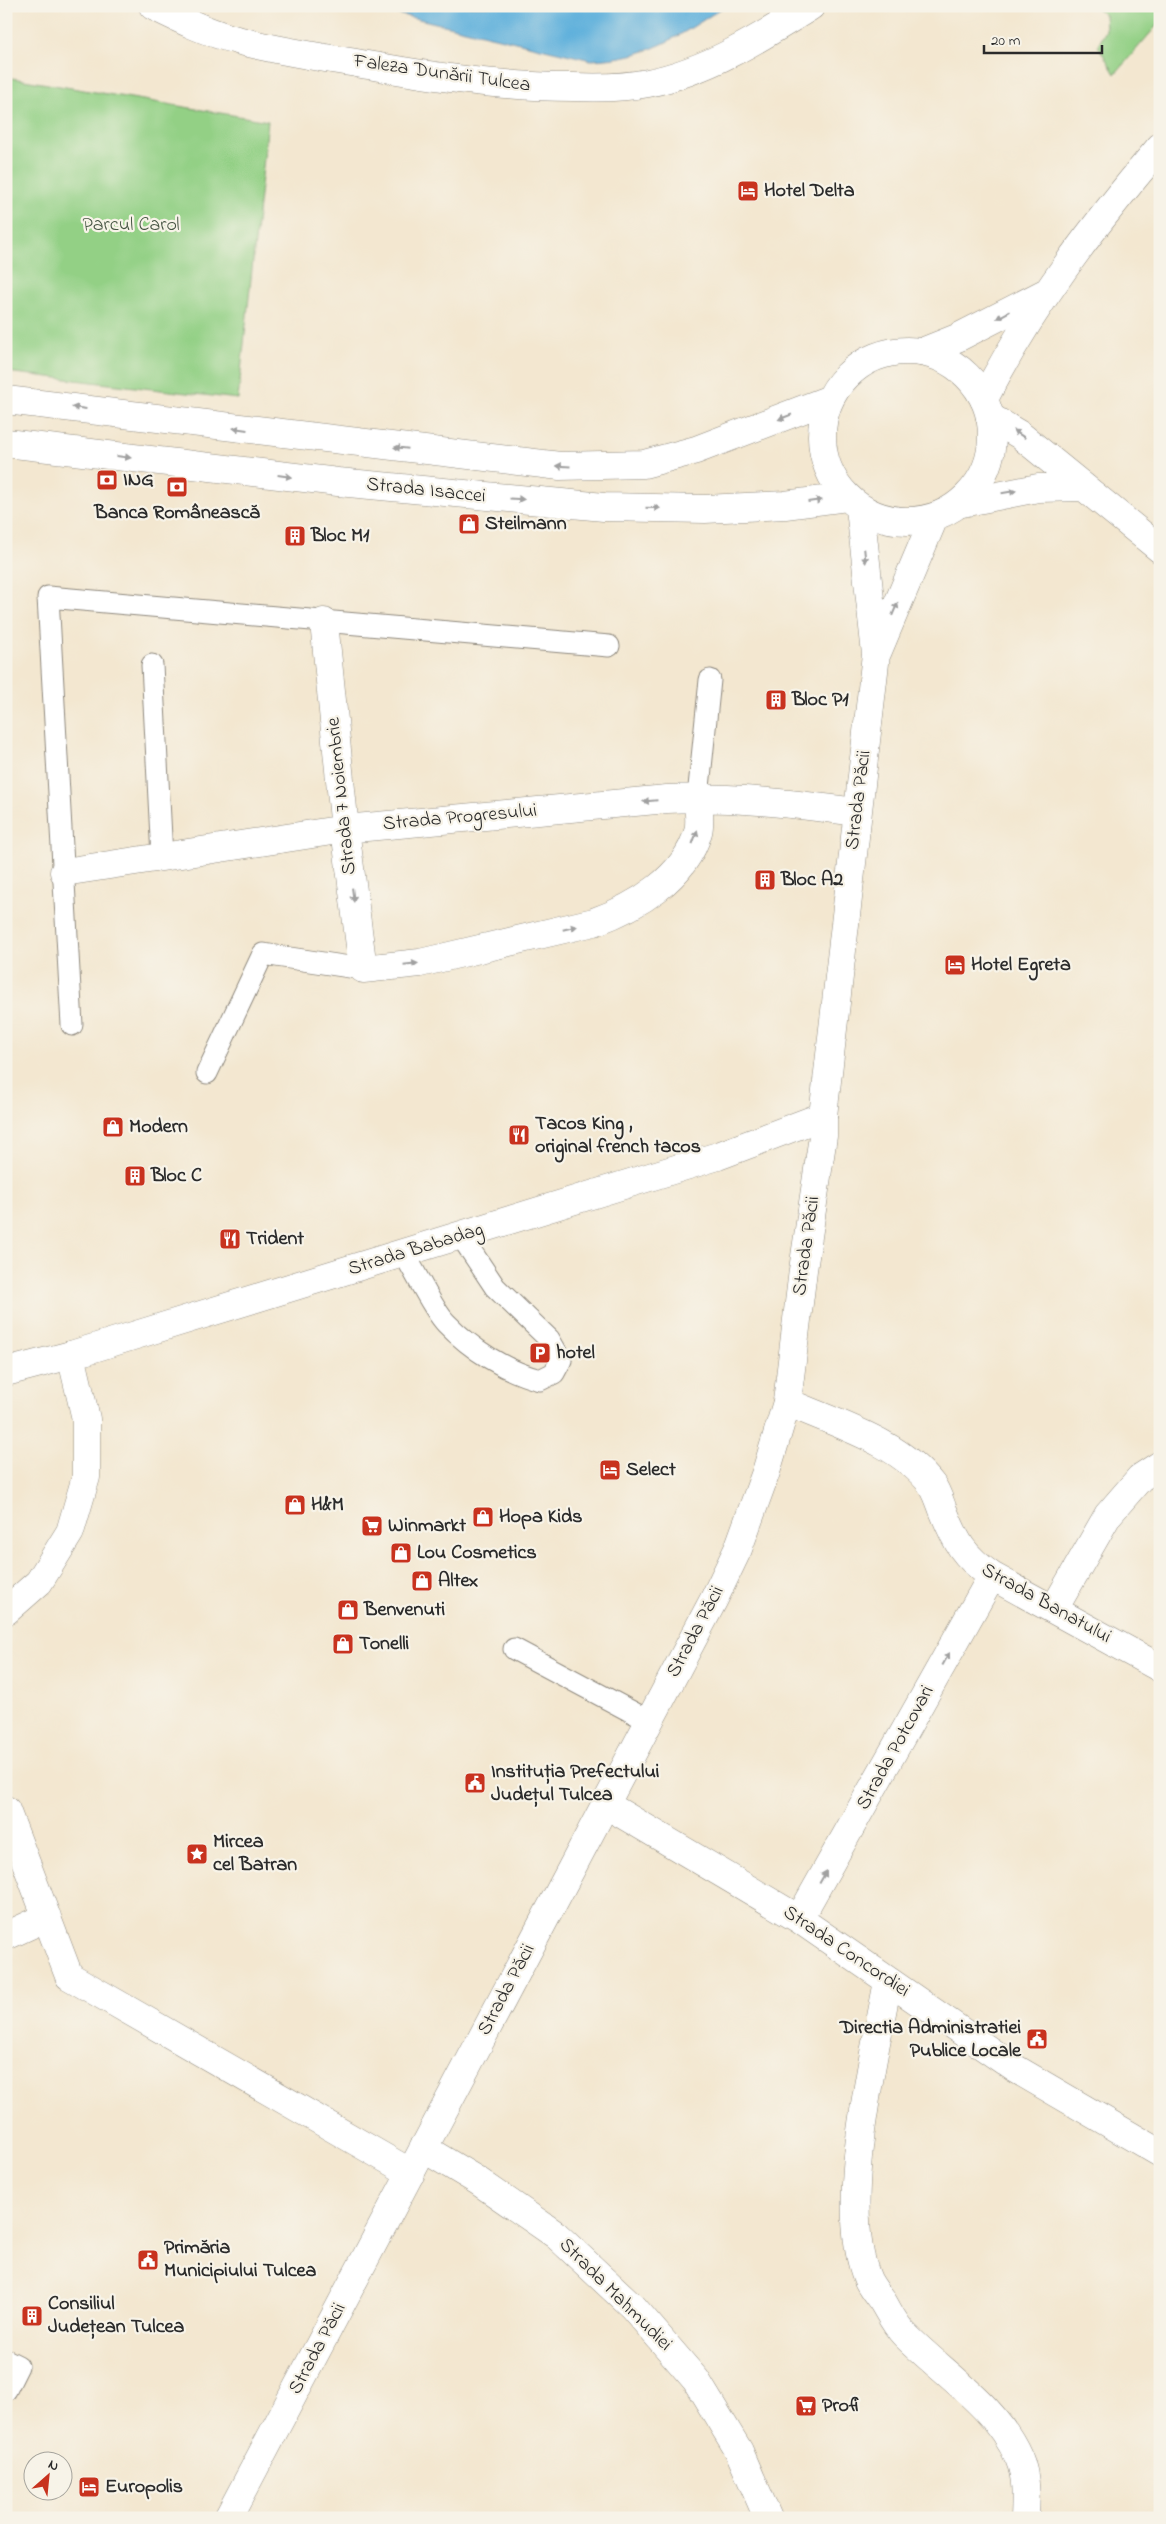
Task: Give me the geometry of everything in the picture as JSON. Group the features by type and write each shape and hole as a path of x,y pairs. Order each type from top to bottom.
{"street":[{"name":"Faleza Dunării Tulcea","path":"153,6 236,40 298,53 457,80 543,87 614,88 664,79 714,62 765,35 811,6"},
{"path":"987,408 1005,359 1046,292 1091,229 1160,147"},
{"path":"922,352 958,338 1046,292"},
{"path":"962,503 982,479 992,449 987,408 974,384 962,371 943,359 922,352 900,351 878,356 865,363 842,381 830,399 823,419 825,461 834,480 853,502 883,519 908,522 934,518 962,503 1038,488 1084,487"},
{"name":"Strada Isaccei","path":"6,400 560,466 644,464 696,450 830,399"},
{"path":"987,408 1160,549"},
{"name":"Strada Isaccei","path":"6,443 338,482 604,507 705,509 853,502"},
{"name":"Strada Păcii","path":"228,2518 738,1549 766,1472 787,1402 803,1270 823,1136 823,1116 876,654 853,502"},
{"name":"Strada Păcii","path":"876,654 934,518"},
{"name":"Strada 7 Noiembrie","path":"324,622 345,829 363,969"},
{"path":"363,969 420,963 594,922 615,915 666,882 686,859 698,831 698,797"},
{"name":"Strada Progresului","path":"64,872 345,829 698,797 782,803 857,812"},
{"name":"Strada Babadag","path":"6,1372 71,1355 404,1254 718,1156 823,1116"},
{"path":"6,1611 39,1582 70,1532 86,1477 86,1419 71,1355"},
{"name":"Strada Banatului","path":"787,1402 872,1439 910,1462 933,1486 955,1538 971,1561 992,1576 1160,1668"},
{"path":"1054,1609 1108,1515 1140,1478 1160,1465"},
{"name":"Strada Potcovari","path":"799,1919 992,1576"},
{"name":"Strada Concordiei","path":"605,1804 799,1919 1016,2069 1160,2153"},
{"path":"6,1810 69,1976 410,2173"},
{"path":"6,1936 47,1917"},
{"path":"888,1981 868,2092 858,2163 856,2236 868,2280 902,2333 969,2392 999,2426 1019,2458 1026,2487 1025,2518"},
{"name":"Strada Mahmudiei","path":"423,2148 478,2181 556,2235 633,2307 696,2380 739,2451 768,2518"}],"lane":[{"path":"72,1025 48,598 609,646"},
{"path":"152,665 162,857"},
{"path":"698,797 710,680"},
{"path":"207,1073 263,954 363,969"},
{"path":"404,1254 445,1322 482,1354 521,1375 540,1380 554,1372 561,1360 549,1339 495,1288 461,1236"},
{"path":"514,1649 649,1721"},
{"path":"6,2360 18,2366 6,2390"}],"green space":[{"path":"1093,6 1160,6 1160,22 1115,74 1098,46 1106,30 1105,15"},
{"name":"Parcul Carol","path":"6,77 268,121 238,399 6,372"}],"water":[{"path":"364,6 725,6 662,44 630,55 591,60"}],"place":[{"name":"Hotel Delta","path":"748,191"},
{"name":"ING","path":"107,480"},
{"name":"Banca Românească","path":"177,487"},
{"name":"Steilmann","path":"469,524"},
{"name":"Bloc M1","path":"295,536"},
{"name":"Bloc P1","path":"776,700"},
{"name":"Bloc A2","path":"765,880"},
{"name":"Hotel Egreta","path":"955,965"},
{"name":"Modern","path":"113,1127"},
{"name":"Tacos King , original french tacos","path":"519,1135"},
{"name":"Bloc C","path":"135,1176"},
{"name":"Trident","path":"230,1239"},
{"name":"hotel","path":"540,1353"},
{"name":"Select","path":"610,1470"},
{"name":"H&M","path":"295,1505"},
{"name":"Hopa Kids","path":"483,1517"},
{"name":"Winmarkt","path":"372,1526"},
{"name":"Lou Cosmetics","path":"401,1553"},
{"name":"Altex","path":"422,1581"},
{"name":"Benvenuti","path":"348,1610"},
{"name":"Tonelli","path":"343,1644"},
{"name":"Instituția Prefectului Județul Tulcea","path":"475,1783"},
{"name":"Mircea cel Batran","path":"197,1854"},
{"name":"Directia Administratiei Publice Locale","path":"1037,2039"},
{"name":"Primăria Municipiului Tulcea","path":"148,2260"},
{"name":"Consiliul Județean Tulcea","path":"32,2316"},
{"name":"Profi","path":"806,2406"},
{"name":"Europolis","path":"89,2487"}]}
